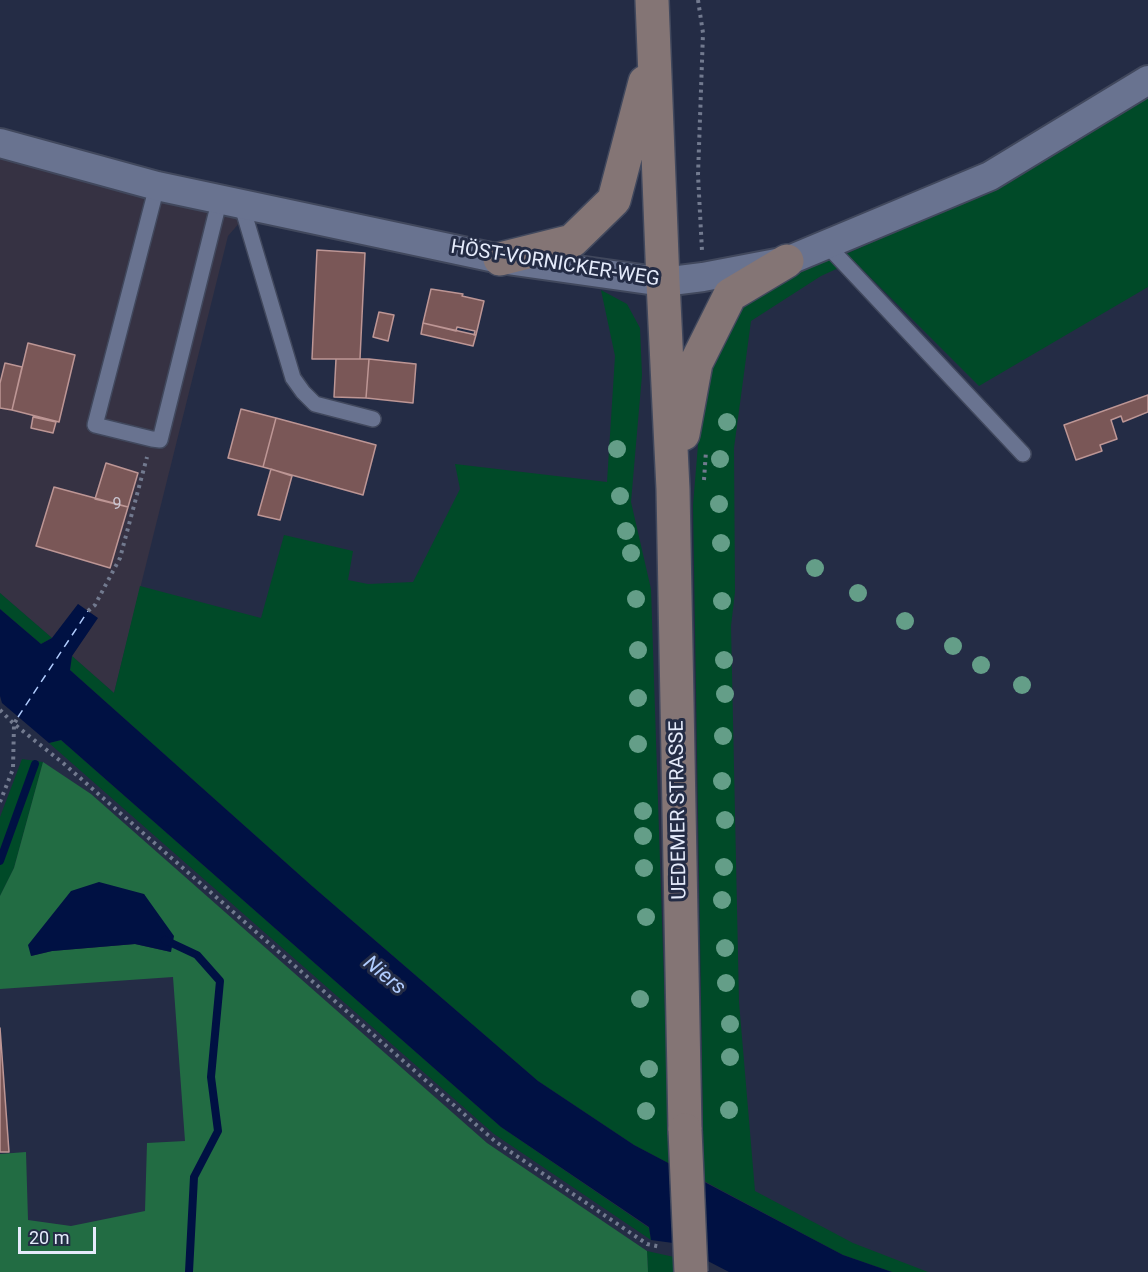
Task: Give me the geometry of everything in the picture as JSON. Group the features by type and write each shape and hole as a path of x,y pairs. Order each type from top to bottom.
{"main road":[{"path":"652,0 673,489"},
{"path":"500,259 572,241 614,200 654,49"},
{"path":"673,489 696,363 730,295 787,261"},
{"name":"UEDEMER STRASSE","path":"673,489 685,1130 681,1261"}],"street":[{"name":"HÖST-VORNICKER-WEG","path":"0,143 157,186 500,259 663,282 787,261 990,176 1148,80"}],"lane":[{"path":"157,186 95,425 152,439 159,440 230,201"},
{"path":"230,201 293,378 315,404 373,419"},
{"path":"826,244 1023,454"}],"path":[{"path":"698,0 703,33 698,175 703,277"},
{"path":"88,611 95,605 120,558 152,439"},
{"path":"0,710 496,1142 647,1244 681,1261"},
{"path":"0,802 12,769 14,724 18,717"}],"shaded area":[{"path":"0,143 254,206 228,236 114,693 72,656 97,618 78,604 52,638 0,593"}],"green space":[{"path":"1148,95 1148,287 979,386 854,261 821,276 751,321 734,448 735,592 731,626 739,1002 755,1191 853,1243 928,1272 892,1272 843,1255 704,1181 693,505 704,373 720,321 768,279 839,257 929,217"},
{"path":"601,290 627,304 640,328 642,375 631,502 651,589 670,1164 634,1145 538,1081 312,886 70,670 72,656 114,693 140,586 261,618 284,535 353,551 348,580 368,584 413,582 460,489 455,464 607,482 615,356"},
{"path":"0,593 52,638 41,644 0,609"},
{"path":"61,740 501,1127 649,1228 651,1240 494,1134 49,743"},
{"path":"22,759 43,762 14,868 0,896 0,817"},
{"path":"43,762 91,794 487,1143 647,1251 648,1272 0,1272 0,1154 26,1152 28,1220 71,1226 145,1211 147,1143 185,1141 173,977 0,989 0,896 14,868","holes":["144,894 171,952 135,944 52,951 31,956"]},
{"path":"647,1251 674,1257 674,1272 648,1272"}],"water":[{"name":"Niers","path":"78,604 98,618 72,656 70,670 312,886 538,1081 634,1145 843,1255 892,1272 729,1272 673,1243 651,1240 649,1227 501,1127 61,740 49,743 2,703 0,696 0,609 41,644 52,638"},
{"path":"99,882 144,894 174,936 171,952 135,944 52,951 31,956 28,945 71,891"}],"building":[{"path":"317,250 365,253 360,359 312,359"},
{"path":"431,289 463,294 462,296 484,301 476,335 474,335 475,331 457,327 456,331 423,323"},
{"path":"379,312 394,315 388,341 373,337"},
{"path":"423,323 476,335 473,346 421,334"},
{"path":"28,343 75,355 59,422 12,410"},
{"path":"336,359 369,359 366,398 334,397"},
{"path":"369,359 416,364 413,403 366,398"},
{"path":"5,363 22,367 12,410 0,408 0,383"},
{"path":"1148,395 1148,412 1123,422 1121,416 1111,420 1117,439 1100,445 1102,451 1076,460 1064,425"},
{"path":"241,409 276,418 263,467 228,458"},
{"path":"33,417 56,422 53,433 31,428"},
{"path":"276,418 376,445 363,495 263,467"},
{"path":"106,463 138,473 128,507 95,499"},
{"path":"271,469 292,476 280,520 258,515"},
{"path":"54,487 128,507 110,568 36,546"},
{"path":"0,1028 9,1152 0,1152"}],"waterway":[{"path":"0,861 35,764"},
{"path":"165,940 197,955 220,981 211,1077 218,1131 194,1177 189,1272"}],"ferry route":[{"path":"18,717 88,611"}]}
